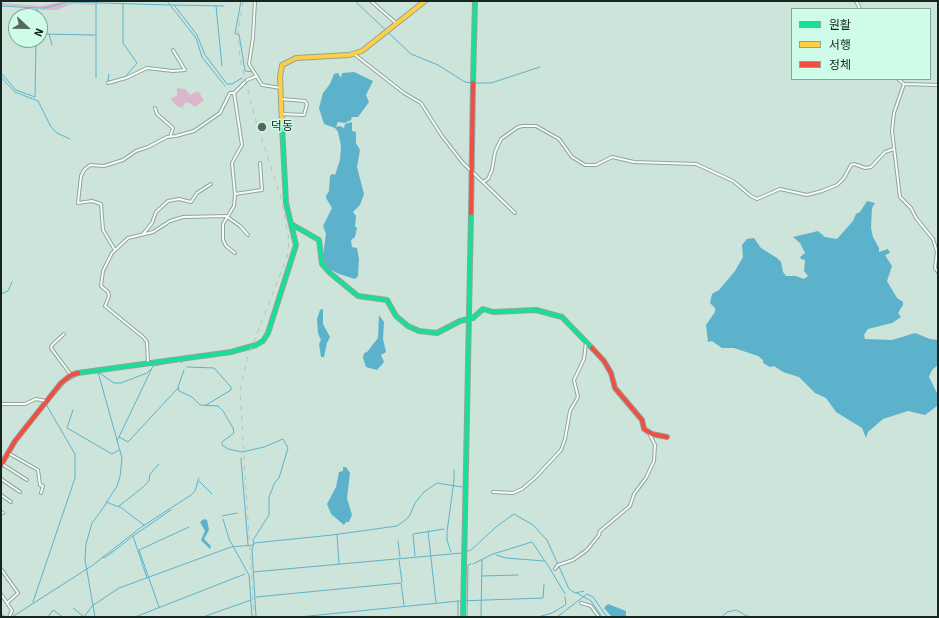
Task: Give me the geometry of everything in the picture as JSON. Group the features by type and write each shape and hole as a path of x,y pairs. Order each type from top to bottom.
{"main road":[{"path":"1,464 8,452 46,401 61,383 71,375 84,371 231,352 256,345 263,341 268,333 295,250 292,225 286,203 280,70 282,65 288,61 301,58 354,54 367,48 425,1"},
{"path":"463,617 475,1"},
{"path":"292,225 319,240 321,245 322,264 330,273 358,296 387,300 396,316 408,326 425,333 434,333 460,321 469,320 483,309 493,312 514,310 547,312 565,318 604,361 611,373 615,388 642,420 644,429 649,433 667,437"}],"street":[{"path":"255,1 253,37 249,64 262,85 266,87 281,88"},
{"path":"371,1 397,24"},
{"path":"108,83 126,78 147,68 173,71 185,70 174,50"},
{"path":"354,54 404,93 421,103 442,136 471,172 515,213"},
{"path":"115,250 103,230 101,204 92,201 78,203 82,172 90,165 104,166 123,160 136,151 170,137 194,131 215,118 222,110 229,95 234,93 247,80 257,76"},
{"path":"899,80 904,84 938,85"},
{"path":"904,84 892,121 900,197 912,208 916,218 933,239 937,252 935,268 938,272"},
{"path":"234,93 240,122 242,145 232,163 235,194 234,206 223,224 224,244 236,253"},
{"path":"281,99 305,101 307,104 304,115 282,114"},
{"path":"155,108 157,114 173,128 170,137"},
{"path":"483,182 488,179 492,170 495,152 501,139 518,127 523,126 536,126 559,139 577,162 585,165 596,165 612,157 634,162 696,164 733,181 751,196 758,199 780,190 802,195 817,193 837,185 847,175 851,165 854,164 865,168 871,167 885,152 894,149"},
{"path":"235,194 262,190 260,163"},
{"path":"142,235 152,223 156,212 168,202 179,200 191,202 197,193 210,184"},
{"path":"148,362 146,342 143,337 105,306 109,296 108,292 101,286 103,271 109,258 115,250 128,238 153,232 178,218 227,216 240,226 248,235"},
{"path":"64,334 52,344 51,348 71,375"},
{"path":"492,492 513,493 522,489 535,478 561,450 565,439 570,411 578,397 574,380 584,359 586,342"},
{"path":"1,404 25,404 36,399 46,401"},
{"path":"555,569 558,565 573,560 587,550 599,535 600,531 630,506 634,494 646,478 654,461 655,445 649,433"},
{"path":"8,452 38,470 40,485 43,486 41,493"},
{"path":"1,464 27,480"},
{"path":"1,479 20,492"},
{"path":"1,495 11,502"},
{"path":"1,569 18,593 7,603"},
{"path":"1,594 12,611 9,617"},
{"path":"581,603 591,606 599,617"}],"shaded area":[{"path":"66,1 96,3 67,2 45,8 1,5 1,3 40,6"},
{"path":"67,3 96,4 71,4 57,10 48,10 48,8 46,8"},
{"path":"177,88 185,89 190,95 198,91 204,100 195,107 188,102 185,103 182,108 177,106 171,98 177,96"}],"water":[{"path":"354,72 373,81 366,95 369,102 358,117 352,117 351,120 345,123 338,122 336,127 340,126 344,128 345,124 352,122 352,131 356,132 356,143 360,150 357,167 364,194 360,205 353,212 356,216 355,226 357,228 355,237 351,240 352,247 357,248 359,259 358,276 355,279 327,268 322,262 326,234 323,226 332,208 326,196 329,191 330,176 332,174 335,175 340,160 341,146 338,132 335,128 324,124 319,108 323,93 330,84 334,74 338,73 341,78 342,73"},
{"path":"867,201 875,203 872,208 871,228 873,237 879,248 879,252 888,249 890,253 885,255 892,266 887,281 897,298 903,302 903,305 898,313 901,317 892,323 868,329 864,335 865,339 892,340 915,333 930,339 938,340 938,365 932,370 929,377 937,393 937,406 925,415 908,411 883,419 868,432 866,438 862,428 836,412 826,398 815,393 799,377 783,372 774,366 770,367 763,363 763,360 758,356 734,348 722,348 712,341 708,342 706,325 715,312 715,308 710,303 712,294 719,290 735,271 743,257 742,245 747,239 754,238 761,248 777,258 781,262 783,272 786,276 796,276 804,279 808,276 804,271 805,260 801,259 800,257 805,253 800,243 793,237 818,231 825,237 837,239 853,221 856,214 860,212"},
{"path":"323,309 323,324 330,337 324,357 321,357 319,344 321,340 318,333 317,319 320,310"},
{"path":"379,315 384,322 383,339 386,352 381,355 384,362 377,370 366,367 363,358 364,353 367,352 378,338"},
{"path":"343,467 346,467 350,473 347,498 352,515 349,522 346,522 344,525 331,514 327,504 336,487 339,472 343,471"},
{"path":"204,519 207,520 209,530 204,539 211,546 210,549 201,540 205,531 200,522"},
{"path":"608,604 626,611 626,617 612,617 604,608"}],"waterway":[{"path":"96,1 96,78"},
{"path":"167,1 170,5"},
{"path":"241,1 235,34 239,34 245,71 254,72"},
{"path":"355,1 411,54 438,65 465,82 472,83"},
{"path":"1,6 45,8 67,2 170,5 196,38 202,57 225,86"},
{"path":"123,4 123,43 137,63 125,77"},
{"path":"171,5 224,6"},
{"path":"174,5 197,35 205,55 227,84 232,84 242,78"},
{"path":"216,6 222,66"},
{"path":"48,34 95,35"},
{"path":"49,34 52,45"},
{"path":"1,73 16,90 35,97 36,48"},
{"path":"475,83 491,83 540,67"},
{"path":"109,74 108,81 113,81"},
{"path":"1,77 15,92 38,101 51,127 57,133 70,139"},
{"path":"1,294 8,291 12,282"},
{"path":"117,441 153,366 180,361 182,363"},
{"path":"187,367 214,368 231,387 231,390 206,405"},
{"path":"33,602 75,478 75,454 47,406 47,403 66,382 82,373 98,372 114,383 121,383 147,373 151,369"},
{"path":"184,370 178,387 179,391 192,397 200,405 218,406 223,411 233,428 234,433 222,442 222,445 228,449 242,452 264,447 283,439 288,448 279,478 275,482 269,497 269,515 253,540 254,543"},
{"path":"95,617 85,560 86,544 92,523 117,486 120,477 122,458 98,372"},
{"path":"119,437 128,442 178,388"},
{"path":"73,410 67,428 112,454 119,450"},
{"path":"241,458 248,545"},
{"path":"144,525 119,506 149,481 150,474 159,464"},
{"path":"451,552 447,540 447,532 454,470"},
{"path":"12,617 93,565 140,528 191,495 195,491 199,478"},
{"path":"199,481 212,494"},
{"path":"256,617 252,549 254,543 332,535 397,526 409,517 415,503 424,492 437,483 462,487"},
{"path":"106,502 119,507"},
{"path":"133,536 171,510"},
{"path":"222,516 237,513"},
{"path":"253,572 462,553 471,550 496,527 514,514 533,525 547,540 569,589 575,593 584,591"},
{"path":"223,519 229,539 249,575 252,617"},
{"path":"159,607 139,550 189,527"},
{"path":"415,556 413,534 444,529"},
{"path":"428,531 436,603"},
{"path":"337,535 339,564"},
{"path":"103,557 104,558 133,536 147,578"},
{"path":"398,541 400,557"},
{"path":"473,564 493,554 532,542 565,594"},
{"path":"84,617 92,606 119,588 231,547 253,545"},
{"path":"496,555 506,558 544,561"},
{"path":"399,560 402,582"},
{"path":"481,617 482,560"},
{"path":"467,617 468,565 471,564"},
{"path":"135,617 245,574"},
{"path":"482,576 518,575"},
{"path":"256,597 401,583 404,605"},
{"path":"299,617 459,601 543,598 544,584"},
{"path":"577,593 591,601 602,617"},
{"path":"557,617 587,594 593,597 607,617"},
{"path":"538,617 552,613 564,606 566,604 565,597"},
{"path":"203,617 251,600"},
{"path":"458,601 458,617"},
{"path":"73,608 83,616"},
{"path":"48,617 53,610 63,617"},
{"path":"722,617 727,612 736,610 747,616 753,617"},
{"path":"1,614 6,617"},
{"path":"756,617 765,617"}],"railway":[{"path":"243,1 238,34 240,59 255,118 282,201 289,240 287,257 247,359 240,391 254,617"}],"traffic: fast":[{"path":"473,83 475,1"},
{"path":"78,373 231,352 256,345 263,341 268,333 296,245 286,203 282,125"},
{"path":"463,617 471,213"},
{"path":"293,225 319,240 322,264 330,273 358,296 387,300 396,316 408,326 419,331 437,333 460,321 473,318 483,309 493,312 536,310 562,317 592,348"}],"traffic: slow":[{"path":"282,125 280,77 282,65 296,58 349,55 362,51 425,1"}],"traffic: jam":[{"path":"471,213 473,83"},
{"path":"592,348 604,361 611,373 615,388 642,420 644,429 652,434 667,437"},
{"path":"1,465 15,441 61,383 71,375 78,373"}],"place":[{"name":"덕동","path":"262,127"}]}
